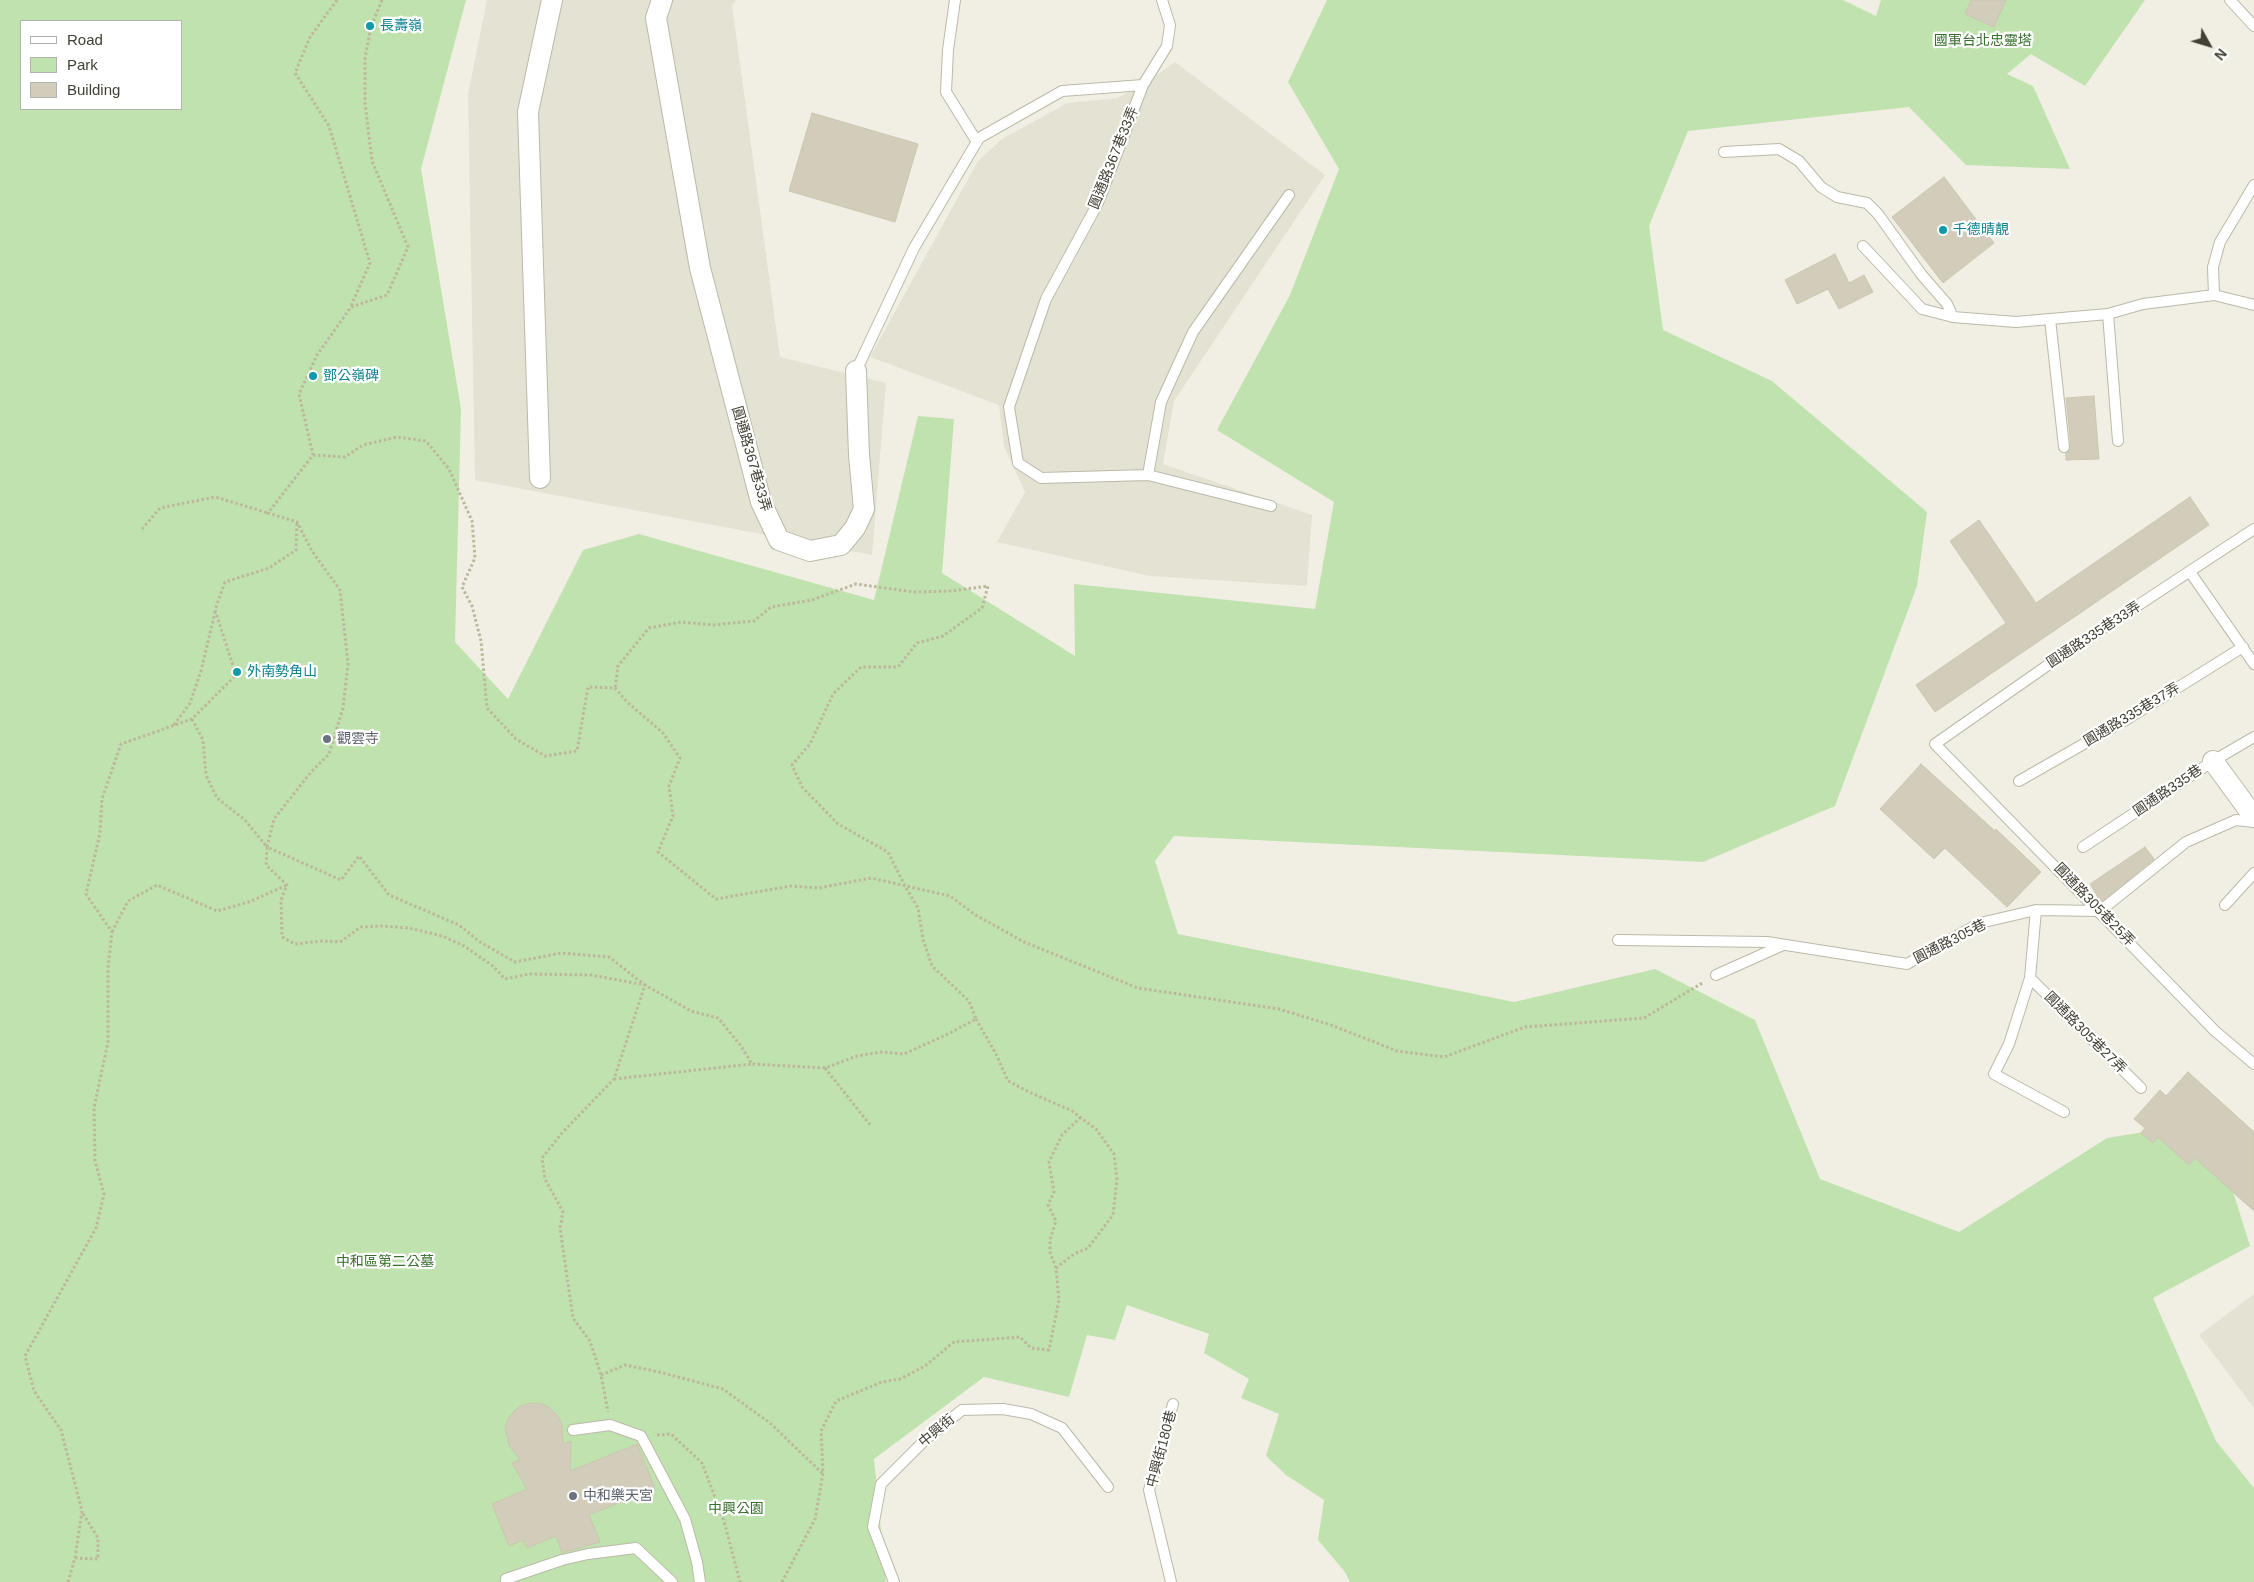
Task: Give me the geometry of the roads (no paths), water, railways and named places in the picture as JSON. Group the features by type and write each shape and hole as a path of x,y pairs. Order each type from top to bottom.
{"street":[{"path":"540,478 528,112 552,0"},
{"name":"圓通路367巷33弄","path":"662,0 656,18 700,268 761,502 779,540 810,551 841,545 855,528 864,509 859,455 856,370"},
{"path":"2213,761 2254,817"}],"lane":[{"path":"955,0 948,50 946,92 977,142"},
{"name":"圓通路367巷33弄","path":"1162,0 1170,25 1167,46 1143,85 1098,203 1046,299 1009,407 1018,463 1041,478 1148,475 1271,506"},
{"path":"2230,0 2254,26"},
{"name":"圓通路367巷33弄","path":"856,370 914,248 979,138 1062,91 1143,85"},
{"path":"1724,152 1779,149 1799,161 1821,187 1837,197 1867,203 1878,214 1921,274 1947,304 1953,318"},
{"path":"2214,295 2213,267 2220,242 2253,188"},
{"path":"1148,475 1161,402 1193,332 1289,195"},
{"path":"1863,246 1922,309 1953,318 2016,322 2108,314 2143,304 2214,295 2254,305"},
{"path":"2108,314 2118,441"},
{"path":"2050,319 2064,447"},
{"name":"圓通路335巷33弄","path":"1935,744 2058,658 2254,529"},
{"path":"2190,572 2254,664"},
{"name":"圓通路335巷37弄","path":"2019,781 2130,718 2243,647"},
{"name":"圓通路335巷","path":"2084,847 2213,761 2254,737"},
{"name":"圓通路305巷25弄","path":"1935,744 2215,1031 2254,1064"},
{"path":"2100,911 2186,842 2236,820 2254,822"},
{"path":"2226,905 2254,873"},
{"path":"2036,910 2030,978 2009,1044 1994,1074 2064,1112"},
{"name":"圓通路305巷","path":"1618,940 1767,942 1907,964 1980,924 2036,910 2100,911"},
{"path":"1716,975 1784,944"},
{"name":"圓通路305巷27弄","path":"2030,978 2141,1088"},
{"name":"中興街180巷","path":"1171,1582 1149,1490 1173,1404"},
{"name":"中興街","path":"894,1582 874,1527 881,1484 927,1438 962,1410 1003,1409 1031,1414 1062,1428 1108,1487"},
{"path":"573,1430 610,1425 641,1436 685,1519 697,1562 700,1582"},
{"path":"506,1582 506,1578 562,1560 588,1554 636,1548 672,1582"}],"place":[{"name":"長壽嶺","path":"370,26"},
{"name":"千德晴靚","path":"1943,230"},
{"name":"鄧公嶺碑","path":"313,376"},
{"name":"外南勢角山","path":"237,672"},
{"name":"觀雲寺","path":"327,739"},
{"name":"中和樂天宮","path":"573,1496"}],"park label":[{"name":"國軍台北忠靈塔","path":"1983,41"},
{"name":"中和區第二公墓","path":"385,1262"},
{"name":"中興公園","path":"736,1509"}]}
